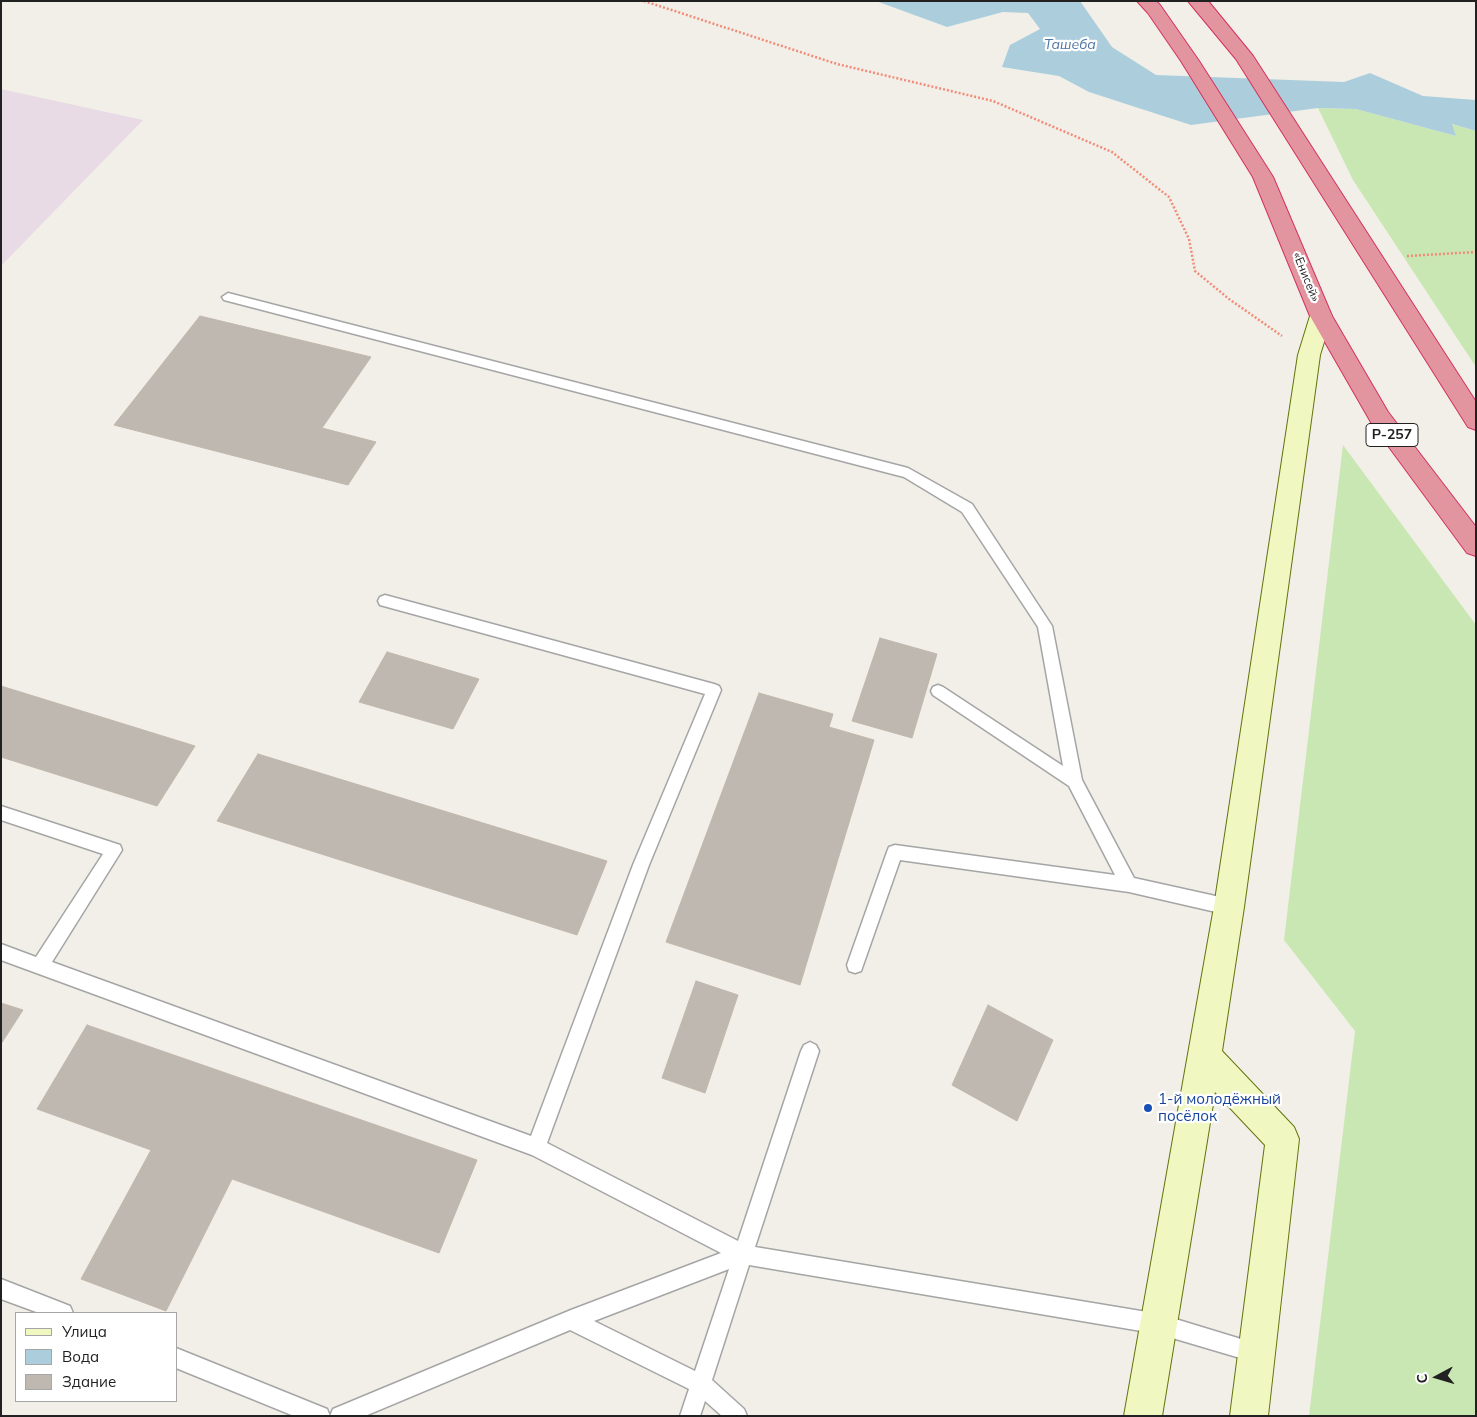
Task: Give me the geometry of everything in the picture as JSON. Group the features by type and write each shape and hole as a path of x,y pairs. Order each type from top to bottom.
{"highway":[{"name":"«Енисей»","path":"1146,1 1190,61 1264,177 1321,316 1380,418 1476,546"},
{"path":"1197,1 1206,8 1244,56 1476,421"}],"street":[{"path":"1143,1416 1205,1057 1309,355 1321,316"},
{"path":"1205,1057 1282,1139 1249,1416"}],"lane":[{"path":"228,297 908,473 968,508 1045,626 1074,781 1129,884"},
{"path":"385,601 714,690 641,865 536,1147"},
{"path":"938,691 1074,781"},
{"path":"1,812 114,850 40,966"},
{"path":"854,965 894,852 1129,884 1228,907"},
{"path":"1,952 536,1147 743,1254 1159,1324 1256,1353"},
{"path":"690,1416 810,1051"},
{"path":"340,1416 571,1320 743,1254"},
{"path":"1,1289 60,1312"},
{"path":"571,1320 701,1384 737,1416"},
{"path":"178,1359 320,1416"}],"path":[{"path":"644,1 837,64 993,101 1112,152 1169,197 1189,239 1195,271 1229,299 1309,355"},
{"path":"1373,259 1476,252"}],"shaded area":[{"path":"1,89 143,120 1,266"}],"green space":[{"path":"1318,108 1356,109 1456,136 1451,124 1476,131 1476,367 1353,180"},
{"path":"1343,445 1476,625 1476,1416 1309,1416 1355,1031 1284,940"}],"water":[{"name":"Ташеба","path":"876,1 1080,1 1112,47 1156,75 1344,82 1370,73 1423,96 1476,100 1476,131 1452,124 1456,136 1356,109 1318,108 1191,125 1089,92 1059,76 1002,67 1010,45 1040,29 1028,13 1003,12 947,27"}],"building":[{"path":"200,316 371,357 322,428 376,442 348,485 114,425"},
{"path":"880,638 937,654 912,738 852,721"},
{"path":"387,652 479,679 453,729 359,702"},
{"path":"1,686 195,746 157,806 1,757"},
{"path":"759,693 833,714 829,727 874,740 800,985 666,942"},
{"path":"258,754 607,861 577,935 217,821"},
{"path":"696,981 738,995 705,1093 662,1078"},
{"path":"1,1003 23,1010 1,1044"},
{"path":"988,1005 1053,1040 1017,1121 952,1085"},
{"path":"87,1025 477,1160 439,1253 232,1179 166,1311 81,1279 151,1150 37,1109"}],"place":[{"name":"1-й молодёжный посёлок","path":"1148,1108"}]}
